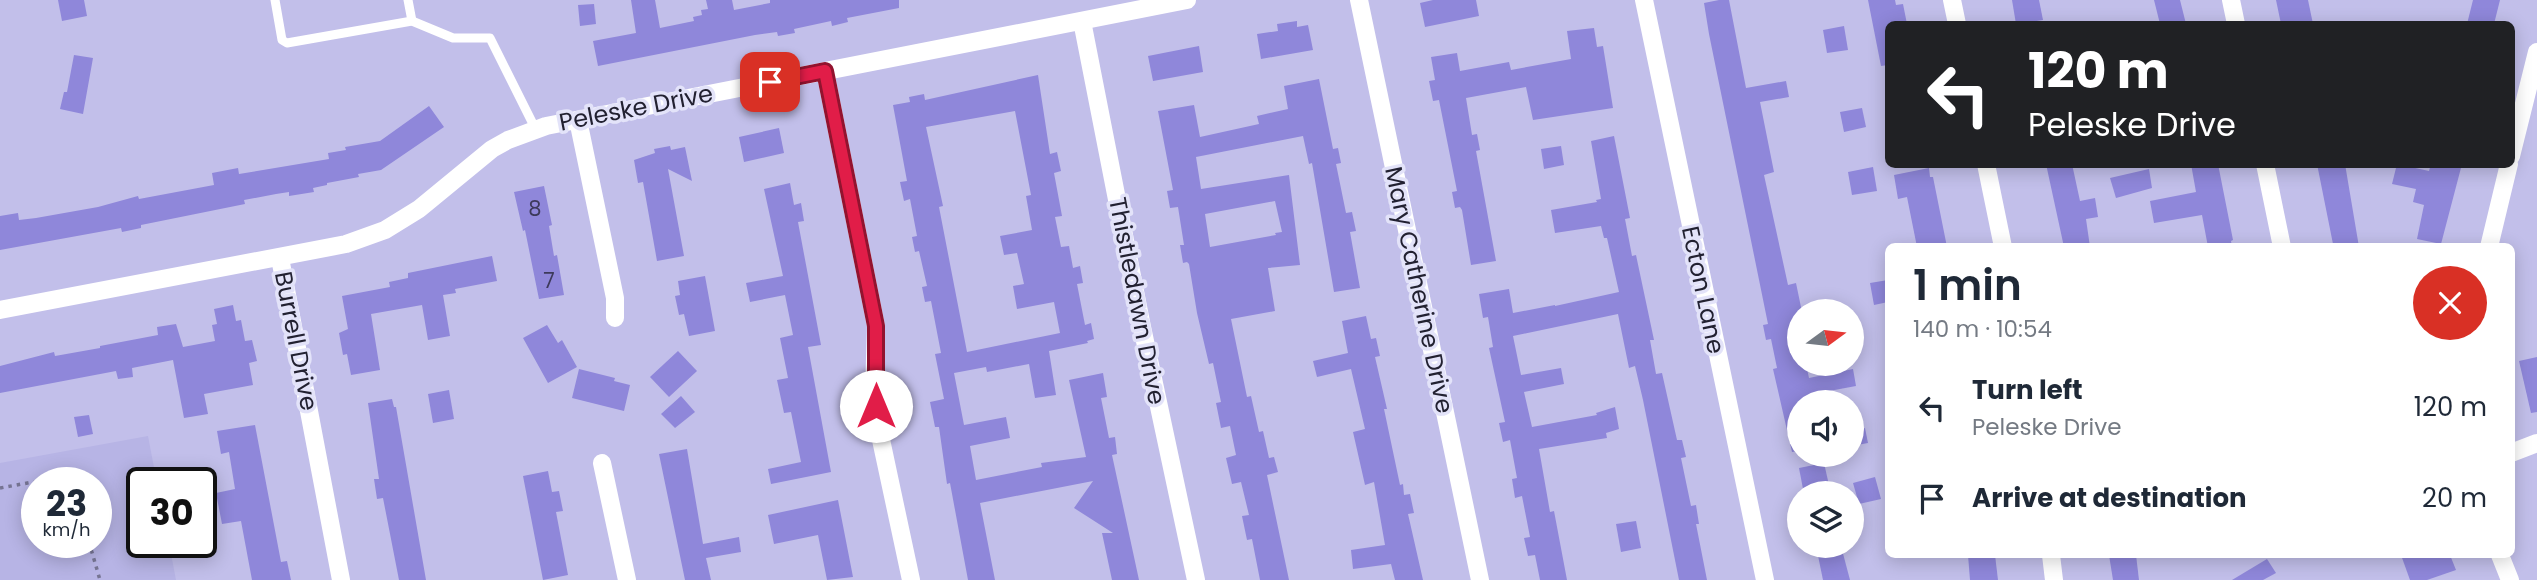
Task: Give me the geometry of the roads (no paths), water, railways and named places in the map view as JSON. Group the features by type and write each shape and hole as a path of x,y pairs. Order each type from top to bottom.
{"street":[{"name":"Peleske Drive","path":"280,258 346,244 384,230 419,209 492,149 536,130 1184,0"},
{"name":"Mary Catherine Drive","path":"1359,0 1480,580"},
{"name":"Ecton Lane","path":"1644,0 1765,580"},
{"path":"1952,0 1956,21"},
{"path":"2231,0 2235,21"},
{"name":"Thistledawn Drive","path":"1082,21 1142,327 1196,580"},
{"path":"2515,140 2537,52"},
{"path":"825,71 876,326 874,392 877,421 911,580"},
{"path":"578,120 615,298 615,318"},
{"path":"1987,168 2002,243"},
{"path":"2266,168 2281,243"},
{"path":"2490,243 2508,168"},
{"name":"Burrell Drive","path":"0,310 280,258 341,580"},
{"path":"2515,451 2537,443"},
{"path":"602,463 627,580"},
{"path":"2051,558 2054,580"},
{"path":"2501,558 2510,580"}],"lane":[{"path":"275,0 282,40 287,43 412,21 453,38 484,37 493,40 536,130"},
{"path":"408,0 412,21"}]}
